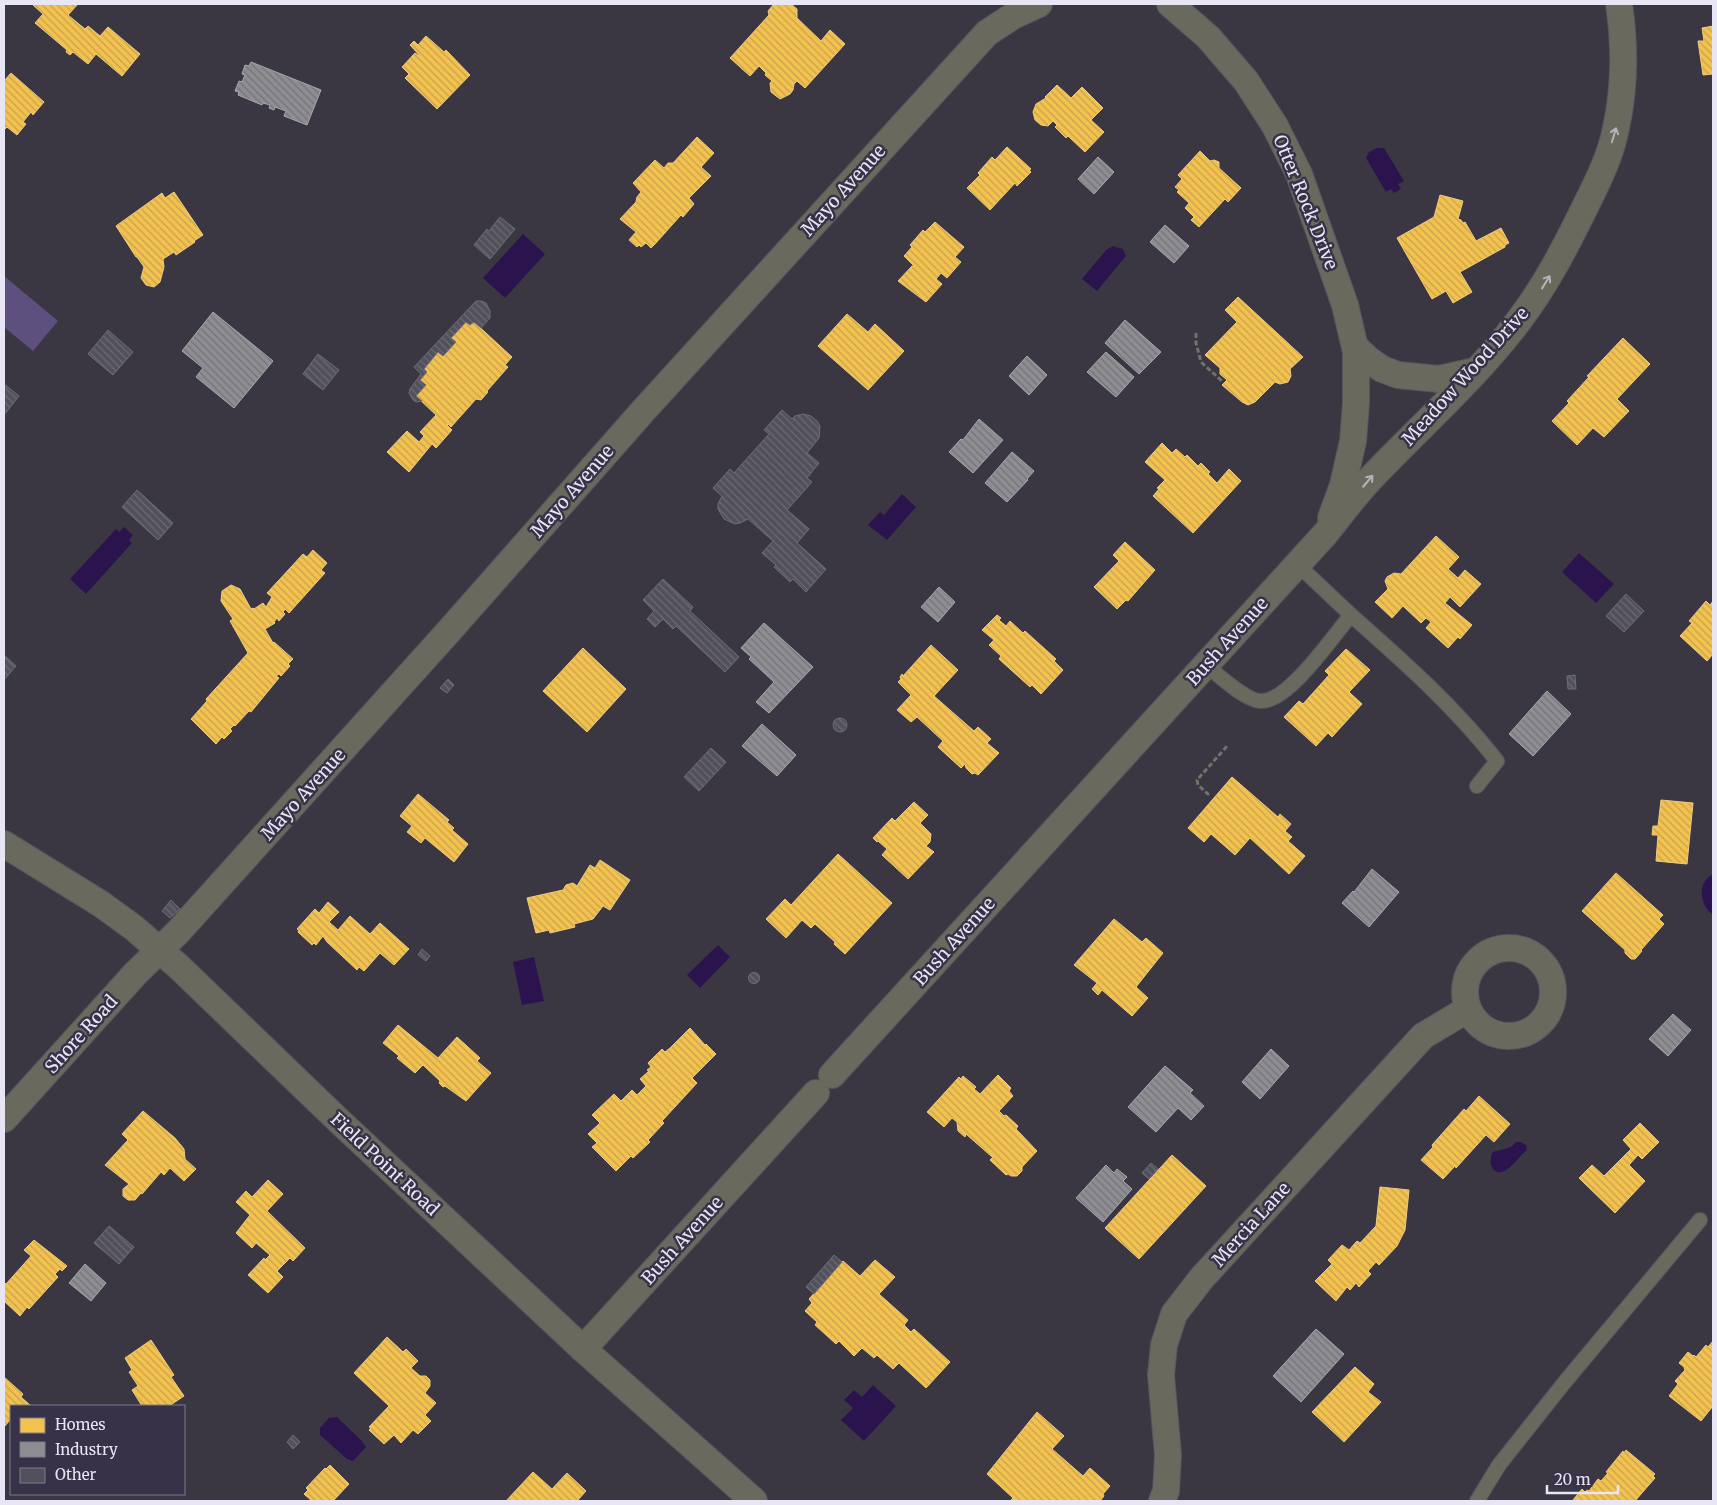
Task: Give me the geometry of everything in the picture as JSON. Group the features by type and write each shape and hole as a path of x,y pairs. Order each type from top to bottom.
{"street":[{"name":"Mayo Avenue","path":"987,33 1002,4"},
{"name":"Mayo Avenue","path":"158,951 178,932 449,631 643,411 987,33 1013,16 1039,4"},
{"name":"Otter Rock Drive","path":"1170,4 1208,37 1242,76 1275,126 1299,174 1345,305 1355,347 1356,403 1353,441 1343,486 1326,532"},
{"name":"Meadow Wood Drive","path":"1326,532 1373,476 1441,409 1476,371 1517,323 1547,280 1601,175 1616,129 1624,76 1624,36 1620,4"},
{"path":"1355,347 1382,369 1398,375 1439,380 1476,371"},
{"name":"Bush Avenue","path":"583,1349 1326,532"},
{"name":"Field Point Road","path":"4,844 101,904 134,928 158,951 179,967 338,1120 583,1349 754,1501"},
{"name":"Shore Road","path":"4,1119 158,951"},
{"name":"Mercia Lane","path":"1162,1501 1166,1491 1168,1455 1162,1375 1164,1346 1174,1314 1201,1279 1423,1036 1468,1009"}],"lane":[{"path":"1297,564 1462,718 1497,761 1476,786"},
{"path":"1206,665 1244,694 1260,701 1277,697 1289,688 1351,615"},
{"path":"1477,1501 1499,1465 1552,1398 1700,1220"}],"path":[{"path":"1196,333 1196,344 1201,362 1223,382"},
{"path":"1209,795 1198,785 1197,780 1228,744"}],"shaded area":[{"path":"1377,148 1384,148 1404,181 1398,184 1401,189 1394,193 1391,189 1386,192 1366,158 1369,152"},
{"path":"523,234 545,254 505,298 483,278"},
{"path":"1113,246 1123,249 1126,256 1097,291 1082,279 1106,250"},
{"path":"4,276 58,321 33,351 4,327"},
{"path":"902,494 916,507 887,540 868,525 880,512 884,515"},
{"path":"124,527 133,535 129,540 132,543 86,594 70,579 116,529 119,532"},
{"path":"1579,553 1614,584 1596,603 1562,572"},
{"path":"1713,874 1713,915 1705,906 1702,888 1704,882"},
{"path":"718,945 730,957 700,988 687,975"},
{"path":"534,957 544,1001 522,1005 513,962"},
{"path":"1516,1142 1526,1145 1527,1150 1506,1170 1498,1172 1492,1168 1491,1156 1493,1152 1511,1147"},
{"path":"873,1385 896,1406 864,1441 841,1420 853,1408 844,1400 854,1390 862,1397"},
{"path":"337,1417 366,1447 353,1461 347,1459 320,1435 320,1428 329,1418"}],"building: Homes":[{"path":"34,4 78,4 68,15 85,29 88,26 100,36 108,27 140,54 122,76 96,54 88,64 73,52 70,55 66,52 67,50 35,23 43,14"},
{"path":"774,4 791,4 797,9 797,18 821,41 830,30 845,44 805,88 797,81 790,94 780,99 771,92 770,83 772,81 759,66 750,76 730,58 769,15 768,11"},
{"path":"1713,26 1713,74 1703,75 1698,41 1704,41 1702,28"},
{"path":"426,36 444,52 446,50 470,75 437,109 405,78 409,74 402,67 415,53 422,58 410,45 414,41 418,45"},
{"path":"11,73 44,102 33,115 31,112 23,122 26,124 17,135 7,127 4,130 4,81"},
{"path":"1057,85 1071,98 1082,87 1103,108 1091,120 1104,132 1085,152 1068,136 1066,138 1055,127 1057,125 1053,121 1048,126 1041,125 1035,120 1033,112 1036,104 1046,98"},
{"path":"697,137 714,153 701,167 711,176 689,198 694,204 683,217 681,215 651,248 646,243 641,247 639,245 637,247 629,240 636,232 620,219 636,202 641,192 633,183 655,160 664,168 668,163 673,163"},
{"path":"1007,147 1031,169 1029,170 1031,172 1017,186 1015,183 990,210 967,188 980,175 978,173 992,157 995,160"},
{"path":"1200,151 1210,161 1219,162 1219,168 1241,188 1228,202 1225,199 1199,227 1191,220 1194,217 1185,208 1189,203 1177,192 1179,190 1175,187 1182,179 1178,175"},
{"path":"174,192 203,235 176,255 174,252 163,259 164,267 160,282 154,287 146,285 141,278 144,267 116,226 162,193 165,198"},
{"path":"1440,195 1463,201 1458,219 1463,223 1465,222 1476,241 1501,228 1509,243 1460,272 1472,292 1453,303 1446,291 1432,299 1397,238 1434,217"},
{"path":"935,222 964,247 955,257 961,262 947,278 941,273 936,279 942,284 926,302 898,281 914,266 904,256 912,247 910,245 923,230 925,232"},
{"path":"1238,297 1303,357 1290,369 1291,376 1288,382 1280,384 1275,382 1255,402 1248,405 1222,385 1227,380 1220,374 1220,368 1205,355 1237,322 1225,310"},
{"path":"847,314 868,332 875,324 904,351 868,390 818,346"},
{"path":"466,322 470,325 474,322 512,357 505,365 508,367 481,400 476,399 451,427 447,425 452,430 436,448 432,444 409,472 387,452 407,431 419,442 424,436 420,432 436,415 416,396 426,385 420,380 427,372 424,369 438,352 443,356 456,342 451,338"},
{"path":"1623,338 1650,364 1617,399 1629,411 1604,437 1593,428 1577,445 1552,421 1569,403 1567,401 1589,377 1587,376"},
{"path":"1162,443 1172,453 1176,449 1185,457 1187,455 1198,466 1201,463 1217,483 1229,469 1241,481 1193,533 1153,496 1159,489 1157,488 1165,480 1145,462"},
{"path":"1436,536 1459,557 1448,569 1458,578 1465,570 1481,584 1460,607 1450,597 1445,603 1472,625 1460,639 1458,637 1448,648 1426,628 1431,622 1426,618 1421,623 1403,606 1392,618 1375,602 1388,589 1385,581 1387,577 1394,573 1401,574"},
{"path":"1125,542 1155,570 1128,601 1126,600 1117,609 1094,587 1119,561 1113,555"},
{"path":"313,550 327,563 321,570 325,573 289,613 285,609 283,612 285,614 279,621 277,618 275,623 265,629 273,643 293,659 288,664 290,666 281,676 279,674 276,676 279,678 251,712 249,711 230,729 232,731 224,739 222,737 216,744 191,719 207,701 206,699 248,653 230,621 233,619 221,601 222,591 231,585 240,589 251,609 263,603 266,607 272,597 267,593 303,554 307,557"},
{"path":"1706,601 1710,605 1713,601 1713,654 1707,661 1680,636 1692,623 1689,621"},
{"path":"997,615 1001,618 999,620 1006,626 1010,621 1023,633 1025,631 1056,659 1054,661 1063,670 1041,694 1032,685 1030,687 999,659 1001,656 989,645 994,640 982,630"},
{"path":"931,645 958,670 934,696 974,731 978,727 991,739 987,743 999,753 978,775 972,774 965,764 961,768 938,747 943,741 917,717 911,722 897,710 911,695 898,682 901,679 900,677"},
{"path":"583,648 626,689 587,732 543,691"},
{"path":"1346,649 1370,670 1349,692 1362,704 1332,737 1328,733 1316,746 1284,717 1299,701 1303,704 1329,675 1325,671"},
{"path":"1232,777 1278,817 1280,814 1291,824 1285,831 1292,837 1288,841 1305,856 1289,874 1250,838 1235,855 1211,834 1204,842 1188,828"},
{"path":"418,794 449,820 447,822 454,828 452,830 468,844 454,862 425,838 421,843 407,832 412,826 400,816"},
{"path":"1661,800 1693,803 1687,864 1656,861 1658,835 1652,835 1653,826 1658,826"},
{"path":"914,802 928,815 920,823 931,834 930,842 926,846 934,852 908,879 882,855 887,849 873,838 892,818 895,821"},
{"path":"838,854 892,903 845,954 815,924 811,928 802,920 786,938 766,919 785,899 791,905"},
{"path":"600,860 630,880 610,910 603,906 593,919 574,924 575,927 550,933 549,930 536,933 527,898 563,890 566,885 573,883 577,886 590,865 595,868"},
{"path":"1616,873 1663,915 1659,919 1664,924 1635,959 1631,959 1625,953 1625,950 1582,911"},
{"path":"328,902 339,912 329,922 338,930 350,916 370,934 380,923 409,949 394,965 380,953 364,971 359,967 357,970 323,936 316,945 314,943 312,945 297,929 315,909 319,913"},
{"path":"1114,919 1142,942 1146,938 1163,953 1136,987 1148,998 1132,1016 1102,990 1098,995 1092,989 1097,983 1074,965"},
{"path":"398,1025 438,1058 457,1037 480,1058 477,1061 491,1073 466,1101 445,1086 443,1087 439,1083 440,1081 423,1065 415,1073 383,1043"},
{"path":"690,1028 716,1054 692,1078 697,1083 662,1121 664,1123 648,1140 650,1142 633,1158 631,1156 616,1171 592,1147 597,1143 588,1134 600,1123 592,1115 614,1094 621,1101 632,1090 637,1095 646,1086 640,1079 651,1067 648,1063 662,1049 665,1052 670,1048"},
{"path":"998,1075 1011,1088 1009,1091 1013,1096 999,1111 1018,1126 1016,1129 1037,1151 1022,1167 1022,1171 1017,1176 1006,1175 990,1160 993,1157 966,1134 965,1137 958,1131 957,1122 952,1118 944,1127 927,1112 959,1077 961,1079 963,1076 976,1087 974,1089 980,1094"},
{"path":"1479,1096 1510,1124 1494,1142 1486,1135 1456,1168 1455,1166 1443,1179 1421,1160 1464,1109 1466,1111"},
{"path":"143,1111 175,1138 184,1149 185,1159 196,1169 184,1181 170,1168 164,1175 161,1172 135,1200 128,1200 123,1196 123,1189 129,1184 105,1165 128,1140 122,1134"},
{"path":"1640,1123 1659,1142 1642,1159 1638,1155 1629,1165 1645,1181 1615,1213 1579,1178 1592,1165 1604,1176 1631,1149 1623,1140"},
{"path":"1172,1155 1206,1186 1139,1259 1105,1228"},
{"path":"268,1180 283,1194 267,1211 305,1248 293,1261 290,1258 277,1271 283,1277 268,1293 248,1275 264,1258 265,1260 270,1255 256,1243 252,1248 236,1233 250,1215 236,1202 246,1191 252,1197"},
{"path":"1380,1187 1409,1190 1405,1230 1397,1246 1379,1265 1376,1262 1368,1271 1371,1274 1359,1287 1356,1283 1350,1290 1347,1287 1336,1301 1315,1281 1332,1264 1328,1260 1342,1245 1349,1250 1357,1241 1360,1243 1376,1226"},
{"path":"34,1240 67,1266 55,1274 58,1277 29,1309 27,1307 20,1316 4,1301 4,1282 6,1284 31,1256 24,1250"},
{"path":"875,1260 895,1277 879,1294 908,1320 904,1325 911,1332 914,1329 950,1362 926,1388 899,1363 893,1369 877,1355 874,1358 862,1348 854,1356 839,1341 836,1344 815,1325 817,1322 805,1311 812,1303 809,1299 843,1261 860,1276"},
{"path":"387,1337 403,1352 406,1349 418,1361 411,1368 420,1376 426,1376 430,1380 430,1386 425,1393 436,1403 425,1415 431,1421 418,1434 413,1430 401,1443 394,1435 384,1444 369,1430 371,1428 369,1427 389,1406 354,1373"},
{"path":"151,1340 174,1375 171,1377 184,1396 170,1405 141,1405 132,1390 138,1386 129,1372 132,1370 125,1358"},
{"path":"1713,1341 1713,1406 1701,1421 1669,1396 1678,1384 1675,1381 1685,1370 1679,1363 1688,1352 1696,1357 1706,1345 1708,1347"},
{"path":"1355,1367 1374,1384 1368,1392 1381,1402 1344,1442 1312,1412"},
{"path":"4,1377 23,1394 21,1397 30,1405 10,1405 10,1420 4,1427"},
{"path":"1037,1412 1064,1436 1052,1449 1083,1476 1090,1468 1110,1486 1100,1501 1010,1501 1013,1498 987,1474"},
{"path":"1626,1450 1655,1474 1653,1476 1655,1478 1635,1501 1573,1500 1582,1489 1585,1492 1589,1491 1598,1479 1601,1481 1608,1473 1606,1472 1623,1451 1624,1453"},
{"path":"330,1465 349,1484 333,1501 312,1501 304,1494 308,1490 306,1488"},
{"path":"533,1472 552,1489 567,1473 586,1491 577,1501 506,1501"}],"building: Industry":[{"path":"251,62 321,90 307,125 284,116 286,111 275,107 274,110 269,108 270,105 263,103 262,105 238,95 239,92 235,91 239,81 242,82 245,75 242,74 245,65 249,66"},
{"path":"1098,157 1114,172 1094,194 1078,179"},
{"path":"1165,225 1189,246 1174,263 1150,242"},
{"path":"213,312 273,361 234,408 196,377 203,368 182,351"},
{"path":"1125,320 1161,352 1139,374 1105,343"},
{"path":"1106,352 1134,377 1116,397 1087,372"},
{"path":"1027,356 1047,375 1029,395 1009,376"},
{"path":"979,419 1003,440 973,473 949,452 961,439 963,440"},
{"path":"1012,452 1034,471 1007,502 985,483"},
{"path":"939,587 955,602 938,622 921,607"},
{"path":"764,623 813,667 769,713 756,702 774,682 749,659 751,657 741,648"},
{"path":"1547,691 1571,714 1533,756 1509,734"},
{"path":"762,724 796,755 777,776 742,746"},
{"path":"1372,869 1399,892 1369,927 1342,903 1354,892"},
{"path":"1673,1014 1691,1030 1668,1056 1649,1039"},
{"path":"1271,1049 1289,1066 1260,1099 1242,1082"},
{"path":"1165,1066 1193,1090 1190,1093 1204,1106 1191,1120 1178,1108 1156,1132 1128,1107"},
{"path":"1106,1165 1114,1173 1117,1169 1127,1177 1123,1181 1132,1189 1103,1222 1076,1198"},
{"path":"85,1264 106,1283 91,1301 69,1283"},
{"path":"1316,1329 1344,1354 1301,1402 1273,1376"}],"building: Other":[{"path":"500,217 515,229 490,259 474,245"},
{"path":"476,301 486,303 490,311 490,318 481,328 474,322 470,325 466,322 451,338 456,342 443,356 438,352 424,369 427,372 420,380 426,385 416,396 422,401 416,402 409,393 421,374 414,367"},
{"path":"108,330 133,352 113,375 88,354"},
{"path":"318,354 339,370 323,390 303,374"},
{"path":"4,384 19,396 4,415"},
{"path":"782,410 792,419 803,414 811,416 820,426 819,438 807,453 819,463 807,478 812,482 787,510 809,529 797,543 826,569 806,592 793,579 790,582 774,567 776,565 762,553 773,541 748,519 735,524 724,519 718,509 722,496 713,488 730,469 734,473 769,434 764,430"},
{"path":"137,490 173,523 158,540 122,507"},
{"path":"663,579 693,607 690,611 739,657 725,672 676,626 673,629 663,619 655,627 647,619 654,611 643,600"},
{"path":"1626,594 1644,611 1624,632 1606,616"},
{"path":"4,655 16,666 4,680"},
{"path":"1575,675 1576,689 1568,689 1567,676"},
{"path":"448,679 454,685 447,693 440,688"},
{"path":"840,718 845,720 847,725 845,730 840,732 835,730 833,725 835,720"},
{"path":"711,748 726,762 699,791 684,777"},
{"path":"171,900 180,909 170,918 162,911"},
{"path":"422,949 430,956 426,961 418,955"},
{"path":"752,973 756,973 759,978 758,982 752,983 749,980 749,976"},
{"path":"1151,1163 1158,1169 1149,1179 1142,1173"},
{"path":"109,1226 134,1247 119,1264 94,1243"},
{"path":"834,1255 842,1262 814,1294 806,1287"},
{"path":"293,1435 300,1442 293,1449 287,1442"}]}
